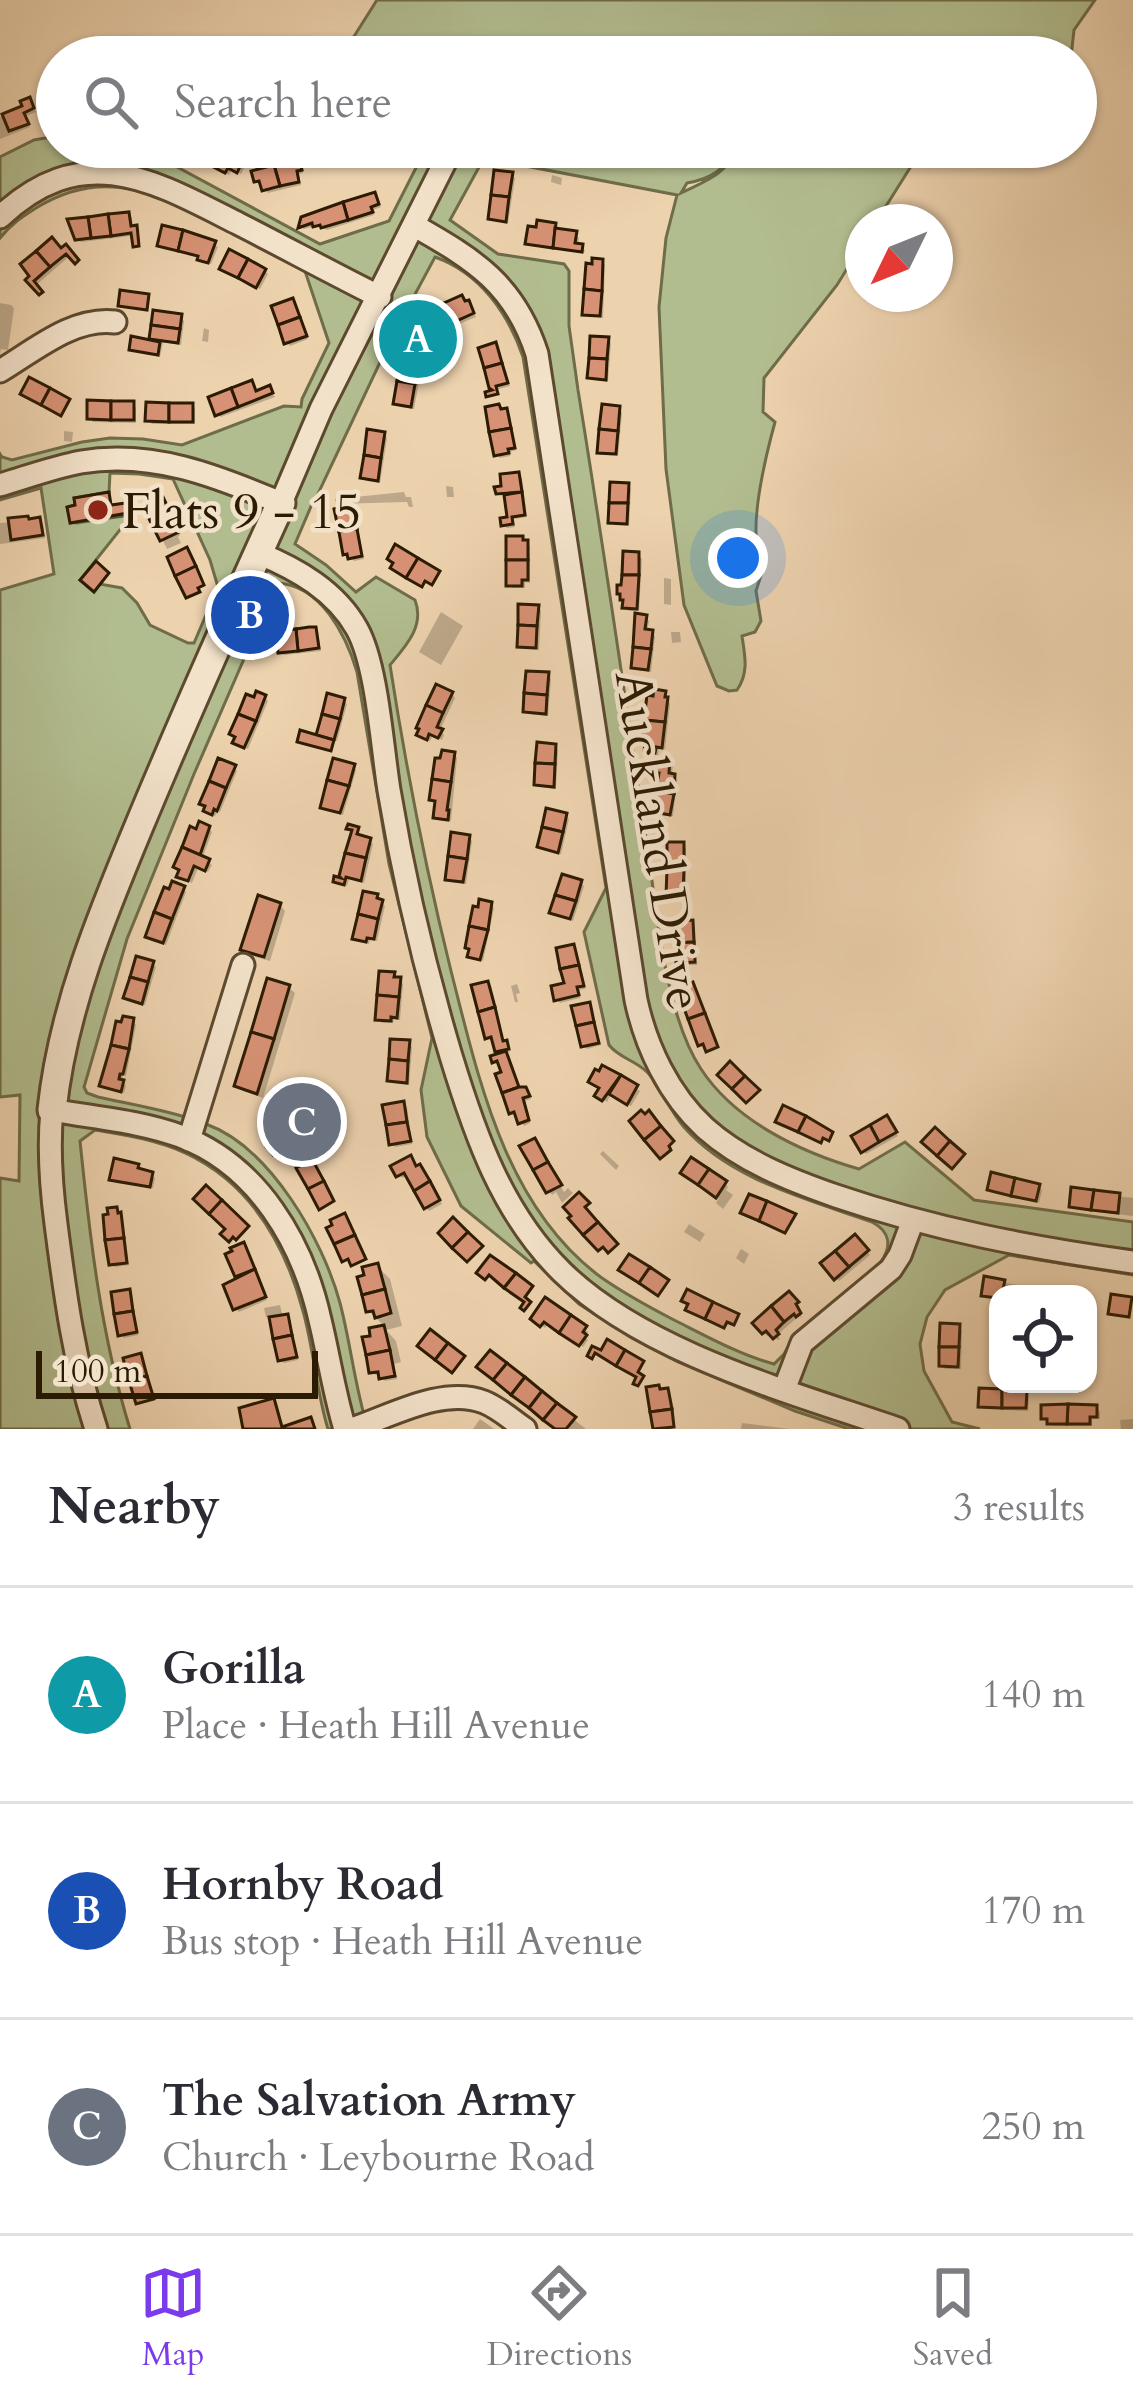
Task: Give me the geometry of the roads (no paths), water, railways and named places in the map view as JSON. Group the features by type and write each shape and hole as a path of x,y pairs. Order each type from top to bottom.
{"street":[{"path":"96,1429 63,1290 52,1195 52,1111 66,1026 105,907 212,654 324,404 442,168"},
{"path":"0,217 25,196 56,182 92,174 128,175 195,200 380,297"},
{"name":"Auckland Drive","path":"415,226 454,247 495,279 516,306 537,354 636,1000 658,1065 698,1121 736,1151 800,1183 913,1220 1013,1244 1133,1262"},
{"path":"0,371 76,326 115,322"},
{"path":"0,485 79,463 132,459 203,472 281,503"},
{"path":"258,553 317,584 344,609 362,638 404,872 441,1025 484,1157 518,1218 562,1272 618,1315 711,1362 898,1429"},
{"path":"189,1140 244,965"},
{"path":"52,1111 150,1127 189,1140 208,1149 260,1192 285,1228 314,1295 328,1369 349,1429 451,1398 488,1403 525,1429"},
{"path":"784,1390 802,1343 891,1269 913,1220"}],"place":[{"name":"Gorilla","path":"418,339"},
{"name":"Flats 9 - 15","path":"98,510"},
{"name":"Hornby Road","path":"250,615"},
{"name":"The Salvation Army","path":"302,1122"}]}
